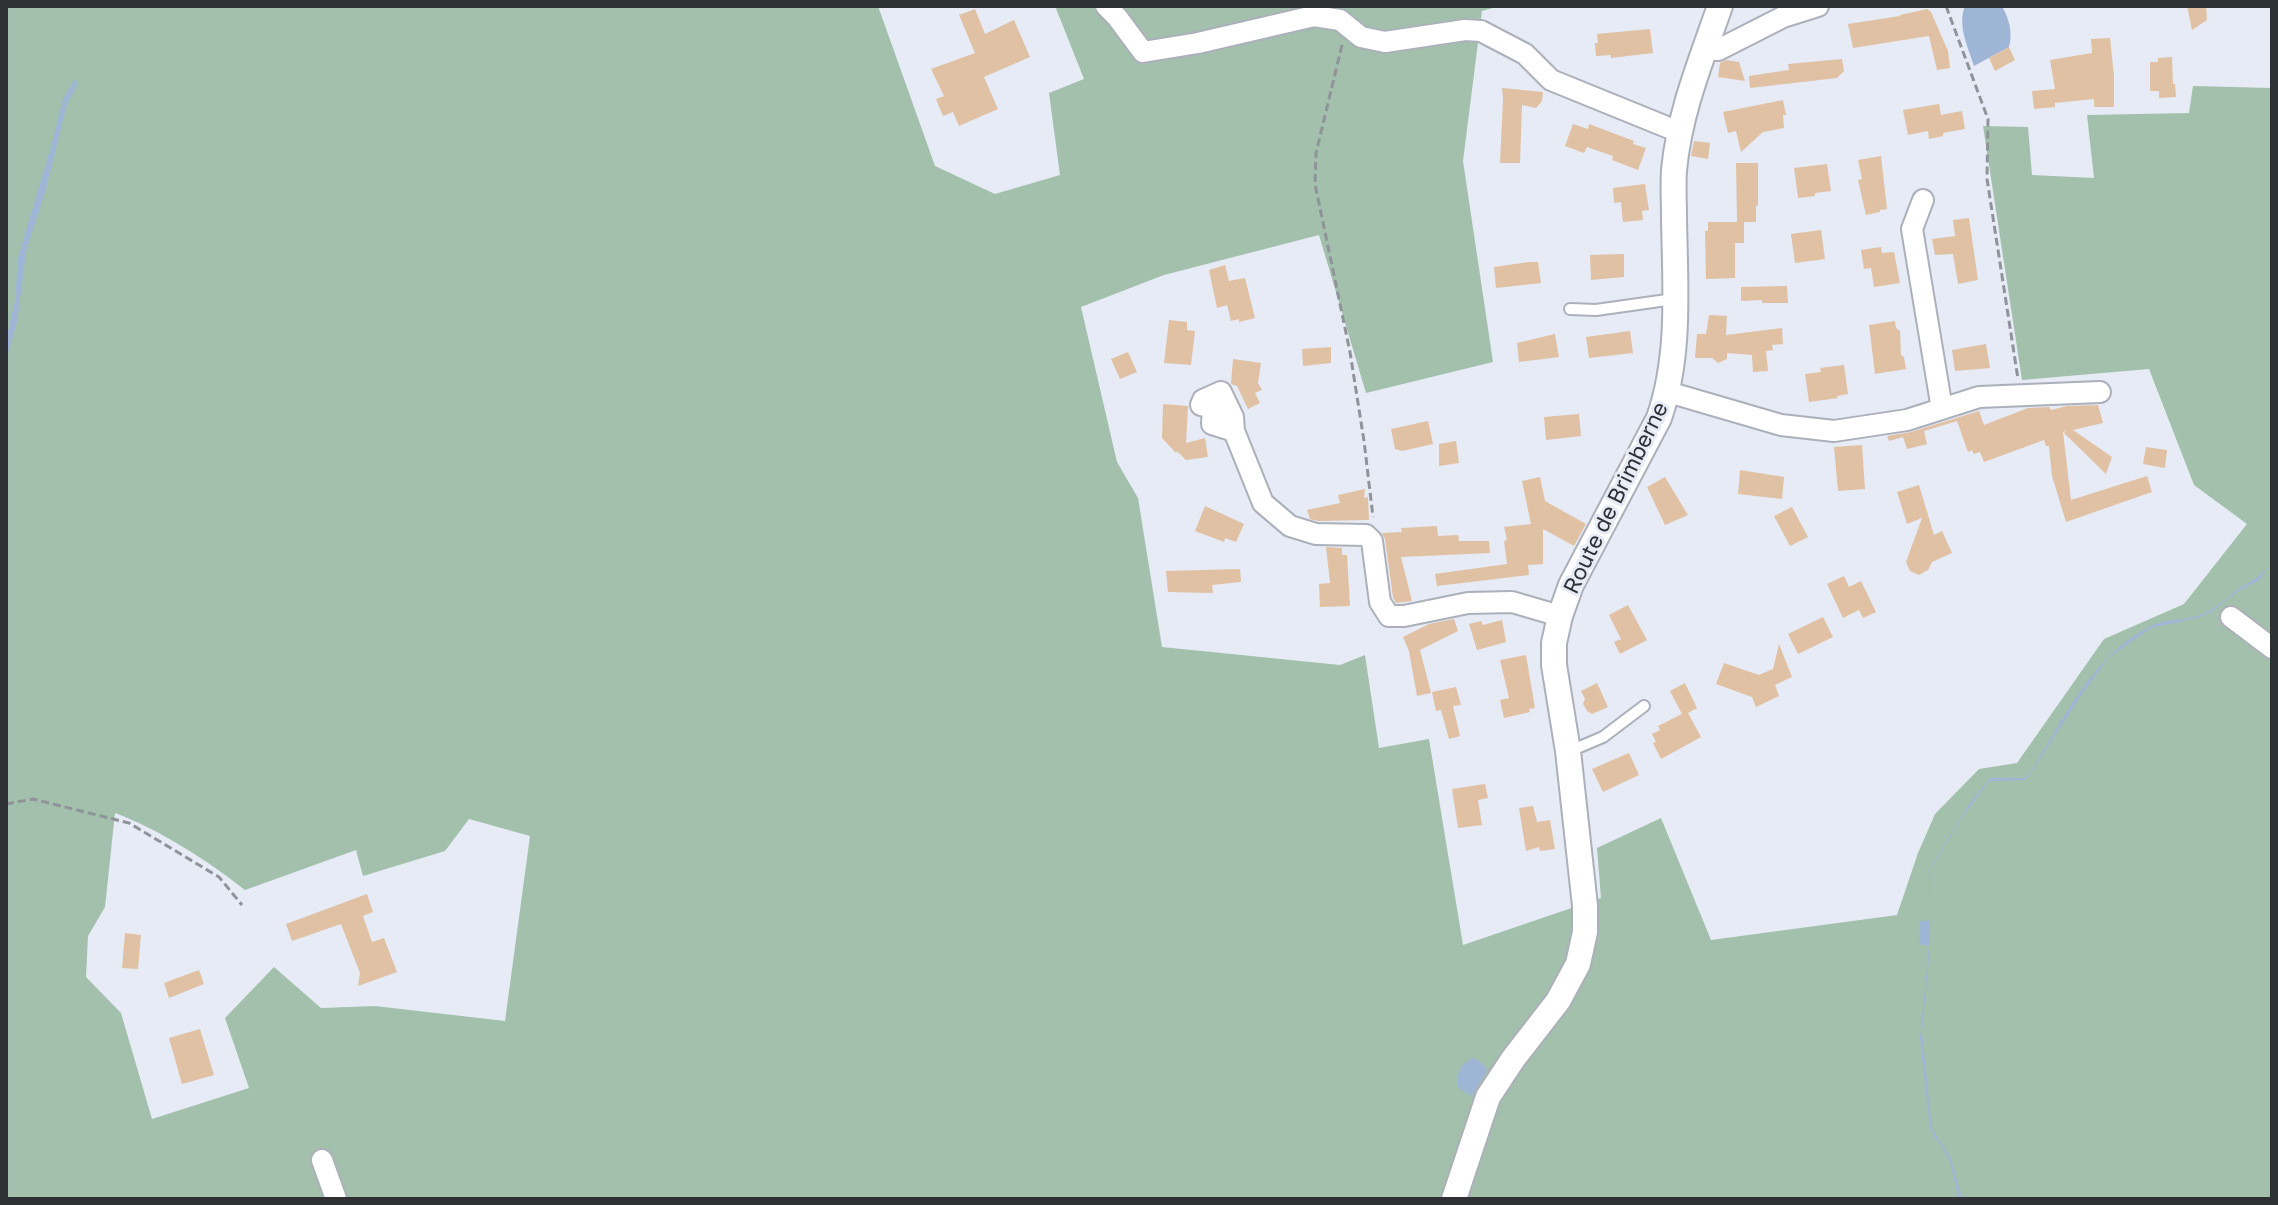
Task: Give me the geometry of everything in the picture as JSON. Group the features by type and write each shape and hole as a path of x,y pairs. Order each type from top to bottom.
{"street":[{"path":"1106,6 1143,52 1198,43 1314,16 1340,20 1361,37 1385,42 1481,31 1525,54 1551,80 1679,132"},
{"name":"Route de Brimberne","path":"1454,1199 1488,1097 1558,1001 1578,964 1585,932 1585,906 1568,751 1554,665 1554,643 1571,585 1652,431 1668,392 1674,358 1674,172 1679,132 1687,99 1720,6"},
{"path":"1705,49 1718,50 1783,17 1818,6"},
{"path":"1923,200 1912,229 1942,409"},
{"path":"1668,392 1781,425 1834,431 1907,420 1979,397 2100,392"},
{"path":"1234,431 1263,503 1290,526 1316,534 1366,535 1372,541 1380,602 1389,616 1404,616 1468,603 1512,602 1560,616"},
{"path":"2231,617 2272,648"},
{"path":"322,1160 336,1199"}],"lane":[{"path":"1570,309 1596,310 1674,299"},
{"path":"1568,751 1603,737 1644,706"}],"path":[{"path":"1946,6 1988,119 1987,179 2020,395"},
{"path":"1346,25 1316,153 1315,184 1350,352 1375,527"},
{"path":"6,804 33,799 129,823 219,877 242,905"}],"green space":[{"path":"6,6 878,6 935,166 995,194 1060,175 1049,93 1084,79 1055,6 1500,6 1482,11 1463,161 1493,362 1366,393 1319,235 1164,275 1081,307 1117,462 1138,498 1162,647 1340,665 1365,655 1379,748 1429,739 1463,945 1601,898 1597,848 1661,818 1711,940 1897,915 1935,814 1979,769 2017,763 2104,639 2184,604 2247,524 2194,485 2149,369 2022,380 1983,126 2028,127 2032,175 2094,178 2087,115 2189,113 2193,86 2272,88 2272,1199 6,1199","holes":["115,813 183,847 245,890 356,850 363,876 445,851 469,819 530,836 505,1021 375,1006 321,1008 274,967 225,1018 249,1088 152,1119 121,1013 86,977 88,936 105,907"]}],"water":[{"path":"1965,6 2002,6 2010,26 2009,47 1974,66 1963,28"},
{"path":"75,79 78,84 67,104 46,189 26,252 17,322 6,361 6,340 15,301 18,258 63,99"},
{"path":"2272,563 2259,580 2211,612 2151,628 2109,658 2154,624 2202,614"},
{"path":"2107,659 2029,776 2025,780 1989,781 1930,870 1929,959 1922,1032 1932,1129 1951,1158 1962,1199 1959,1199 1949,1159 1930,1129 1920,1038 1929,946 1919,944 1920,921 1929,921 1929,872 1932,865 1969,804 1990,778 2024,778 2030,773 2067,711"},
{"path":"1473,1058 1487,1070 1472,1096 1458,1088 1458,1074 1462,1066"}],"building":[{"path":"2187,6 2206,6 2207,20 2192,30"},
{"path":"975,9 985,34 1014,20 1030,57 984,77 998,109 959,126 953,112 943,116 936,99 944,96 931,69 975,53 959,15"},
{"path":"1927,9 1948,51 1950,68 1937,70 1929,36 1853,48 1848,24"},
{"path":"1650,29 1653,53 1611,58 1611,55 1596,56 1597,34"},
{"path":"2110,38 2114,107 2094,107 2094,99 2055,103 2055,107 2034,109 2032,91 2055,89 2050,60 2092,53 2091,39"},
{"path":"2009,47 2015,60 1995,71 1989,58"},
{"path":"2172,57 2176,97 2159,98 2159,91 2150,91 2150,62"},
{"path":"1842,59 1844,71 1837,78 1750,88 1749,76 1789,70 1788,64"},
{"path":"1726,60 1739,62 1745,81 1718,77 1720,63"},
{"path":"1502,88 1543,92 1542,101 1536,108 1522,105 1520,163 1500,163"},
{"path":"1783,100 1786,115 1783,115 1784,128 1763,132 1741,152 1736,131 1728,133 1723,112"},
{"path":"1939,104 1941,115 1962,111 1965,129 1929,139 1928,131 1908,135 1903,110"},
{"path":"1573,124 1588,129 1589,124 1646,148 1638,170 1612,160 1613,156 1587,147 1584,153 1565,146"},
{"path":"1694,141 1710,143 1708,159 1691,156"},
{"path":"1881,156 1887,209 1866,215 1858,180 1862,179 1858,160"},
{"path":"1736,163 1758,163 1756,222 1737,222"},
{"path":"1827,164 1831,191 1798,198 1794,168"},
{"path":"1645,184 1649,210 1642,211 1643,220 1623,222 1621,202 1614,203 1613,188"},
{"path":"1969,218 1978,280 1958,284 1953,254 1935,255 1932,239 1955,236 1953,220"},
{"path":"1708,222 1744,222 1744,243 1735,243 1735,278 1706,279 1705,231 1708,231"},
{"path":"1821,230 1825,259 1795,263 1791,234"},
{"path":"1881,247 1882,253 1894,252 1900,283 1874,287 1871,268 1864,269 1861,250"},
{"path":"1624,254 1624,277 1591,280 1590,255"},
{"path":"1538,262 1541,283 1496,288 1494,267"},
{"path":"1225,265 1229,281 1245,278 1255,318 1231,321 1227,305 1217,308 1209,270"},
{"path":"1787,286 1788,303 1741,301 1741,287"},
{"path":"1709,315 1727,316 1726,335 1782,328 1783,344 1772,345 1773,350 1766,351 1768,371 1753,372 1752,355 1727,353 1727,359 1718,363 1712,358 1695,358 1697,334 1706,334"},
{"path":"1169,320 1187,322 1187,330 1195,331 1191,365 1164,363"},
{"path":"1895,321 1900,331 1901,355 1906,369 1875,374 1869,325"},
{"path":"1630,331 1633,353 1589,358 1586,337"},
{"path":"1555,334 1559,357 1519,362 1517,343"},
{"path":"1986,344 1990,368 1955,371 1952,350"},
{"path":"1331,347 1331,363 1303,366 1302,349"},
{"path":"1128,352 1137,372 1120,379 1111,359"},
{"path":"1233,359 1261,363 1258,383 1262,390 1255,393 1260,403 1248,409 1237,386 1231,384"},
{"path":"1844,365 1848,394 1809,402 1805,374 1821,372 1820,368"},
{"path":"1163,404 1188,406 1186,443 1205,438 1208,457 1186,460 1162,438"},
{"path":"2098,405 2103,423 2073,430 2112,457 2106,474 2064,433 2066,431 2063,432 2071,500 2147,476 2152,492 2066,522 2052,476 2049,446 2044,440 1984,462 1980,452 1968,452 1957,421 1924,431 1927,444 1907,449 1903,437 1889,441 1887,436 1911,432 1979,411 1984,425 2028,408 2049,407 2051,410"},
{"path":"1579,414 1581,436 1546,440 1544,417"},
{"path":"1428,421 1433,444 1402,451 1395,449 1391,429"},
{"path":"1456,441 1459,463 1439,466 1439,444"},
{"path":"1862,445 1865,489 1838,491 1834,447"},
{"path":"2146,447 2167,450 2165,468 2143,464"},
{"path":"1740,470 1784,477 1782,499 1738,494"},
{"path":"1540,477 1545,501 1586,524 1574,546 1543,529 1543,564 1528,565 1529,575 1437,586 1435,574 1507,564 1504,527 1531,524 1522,481"},
{"path":"1665,477 1688,515 1665,525 1647,487"},
{"path":"1919,485 1934,535 1942,531 1952,553 1932,562 1928,570 1919,575 1910,571 1906,562 1922,518 1907,524 1897,492"},
{"path":"1365,489 1369,520 1310,519 1307,510 1340,503 1338,495"},
{"path":"1205,506 1244,524 1236,542 1225,538 1224,542 1195,531"},
{"path":"1792,507 1808,537 1790,546 1774,516"},
{"path":"1437,526 1438,536 1458,535 1459,541 1489,541 1490,553 1401,557 1412,601 1396,603 1382,533 1402,532 1401,528"},
{"path":"1326,547 1342,548 1342,555 1347,555 1350,606 1320,607 1319,584 1330,583"},
{"path":"1240,569 1241,582 1212,585 1213,593 1168,592 1166,571"},
{"path":"1844,576 1849,587 1861,581 1876,612 1863,618 1859,610 1843,618 1827,584"},
{"path":"1628,605 1647,640 1620,654 1614,642 1621,639 1609,615"},
{"path":"1823,617 1833,637 1798,654 1788,634"},
{"path":"1454,619 1458,631 1420,650 1431,693 1417,696 1409,651 1403,637 1429,624"},
{"path":"1502,620 1506,642 1477,650 1469,624 1481,621 1483,625"},
{"path":"1779,644 1792,677 1775,685 1779,696 1756,707 1752,697 1716,684 1724,663 1759,675 1773,669"},
{"path":"1526,655 1535,708 1504,718 1500,700 1509,698 1500,660"},
{"path":"1597,683 1608,707 1592,714 1583,704 1585,699 1581,691"},
{"path":"1685,683 1697,708 1688,713 1701,737 1661,759 1652,734 1660,730 1658,726 1682,714 1670,691"},
{"path":"1456,687 1461,705 1453,706 1460,736 1449,739 1441,710 1436,711 1432,692"},
{"path":"1629,753 1639,775 1603,792 1592,769"},
{"path":"1485,784 1488,798 1478,800 1482,825 1458,828 1452,789"},
{"path":"1533,806 1537,822 1550,820 1555,849 1540,851 1539,847 1526,851 1519,808"},
{"path":"367,894 373,912 363,916 372,942 384,938 397,972 358,986 360,973 341,924 292,941 286,924"},
{"path":"125,933 141,935 138,969 122,968"},
{"path":"199,970 204,984 169,998 164,983"},
{"path":"200,1029 214,1075 182,1084 169,1038"}]}
